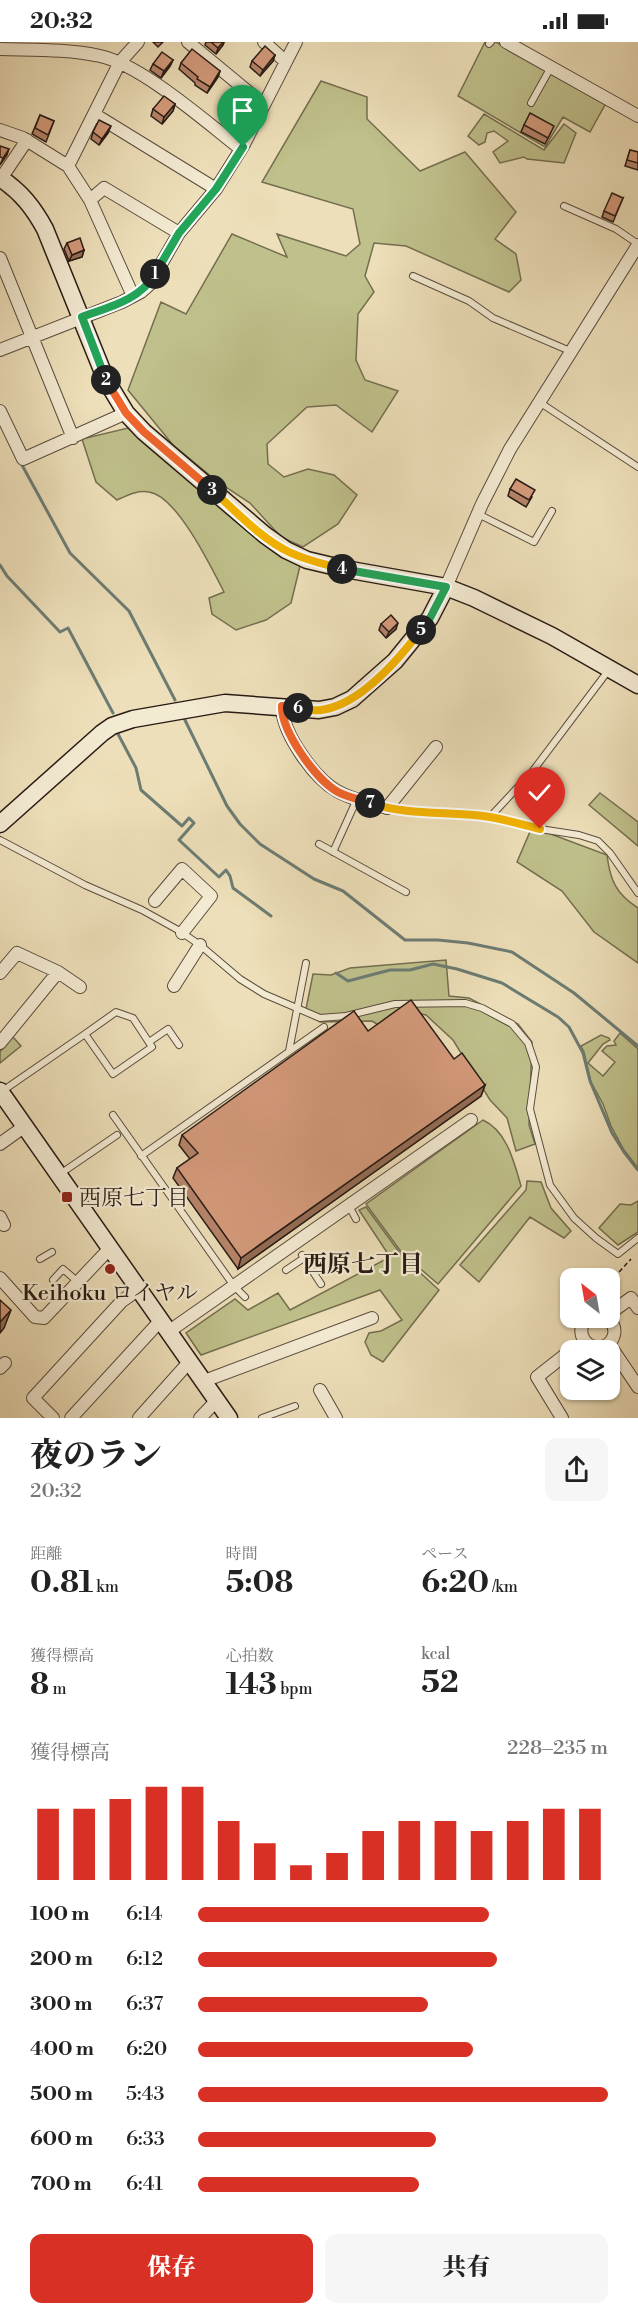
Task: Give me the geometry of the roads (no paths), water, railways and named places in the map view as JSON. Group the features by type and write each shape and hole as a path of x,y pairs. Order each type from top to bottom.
{"street":[{"path":"68,166 120,62 138,42"},
{"path":"188,42 264,105"},
{"path":"264,42 286,62"},
{"path":"0,351 134,296 149,285 179,233 216,189 242,148 296,42"},
{"path":"506,42 546,71 638,116"},
{"path":"0,49 73,52 101,56 120,62 154,83 242,148"},
{"path":"94,114 216,189"},
{"path":"0,130 27,140 68,166 90,200 134,296"},
{"path":"27,140 0,179 20,193 33,207 45,228 106,380 126,413 144,432 265,536 286,550 307,560 345,569 446,587 484,603 638,685"},
{"path":"90,200 104,188 179,233"},
{"path":"0,824 91,742 120,723 225,704 319,710 334,707 352,699 395,662 430,618 510,449 638,244"},
{"path":"0,258 73,438"},
{"path":"0,411 22,459 126,413"},
{"path":"282,706 282,716 290,735 308,762 336,791 387,808 436,747"},
{"path":"155,901 182,869 211,896 182,933"},
{"path":"174,986 200,945"},
{"path":"0,973 16,953 58,972 80,987"},
{"path":"0,1043 58,972"},
{"path":"0,1091 229,1418"},
{"path":"71,1418 165,1326 234,1286 471,1120"},
{"path":"0,1144 25,1126"},
{"path":"0,1278 35,1317 44,1318 111,1247"},
{"path":"53,1418 33,1398 122,1301 139,1289"},
{"path":"620,1306 631,1298 638,1308"},
{"path":"204,1381 372,1318"},
{"path":"582,1328 583,1340"},
{"path":"620,1356 634,1372 638,1387"},
{"path":"560,1358 537,1377 562,1418"},
{"path":"139,1418 190,1361"},
{"path":"320,1390 336,1418"},
{"path":"200,1418 217,1400"}],"lane":[{"path":"531,103 546,71"},
{"path":"564,206 616,229 638,244"},
{"path":"413,276 469,301 493,318 570,351"},
{"path":"539,402 638,467"},
{"path":"478,514 534,542 552,511"},
{"path":"490,817 532,772 611,669"},
{"path":"333,852 357,799"},
{"path":"387,808 417,813 490,817 598,841 610,853 638,893"},
{"path":"0,840 85,885 142,910 200,945 240,979 264,994 320,1018 346,1016 395,1004 465,1003 495,1013 512,1024 528,1043 536,1067 530,1109 550,1185 574,1218 618,1254 638,1238"},
{"path":"319,844 406,892"},
{"path":"289,1052 306,963"},
{"path":"0,1091 116,1012 133,1018 152,1047 113,1074 85,1034"},
{"path":"141,1156 324,1028"},
{"path":"149,1042 168,1029 179,1045"},
{"path":"113,1115 234,1286 245,1297"},
{"path":"59,1174 117,1135"},
{"path":"348,1206 356,1219"},
{"path":"40,1259 52,1252"},
{"path":"286,1270 303,1257 321,1284"},
{"path":"53,1280 63,1269 78,1281"},
{"path":"262,1418 295,1406"}],"waterway":[{"path":"22,465 70,553 129,611 175,700"},
{"path":"0,565 7,576 60,632 68,628 113,713"},
{"path":"183,716 227,806 240,824 260,844 314,879 343,891 405,940 468,943 512,952 574,993 638,1046"},
{"path":"118,734 136,768 141,790 182,826 189,818 194,823 179,840 219,877 226,870 233,888 271,916"},
{"path":"336,973 348,981 390,970 410,970 433,964 502,983 558,1017 569,1027 583,1053 590,1081 612,1133 638,1170"}],"place":[{"name":"西原七丁目","path":"67,1197"},
{"name":"Keihoku ロイヤル","path":"110,1269"}],"district":[{"name":"西原七丁目","path":"363,1264"}]}
